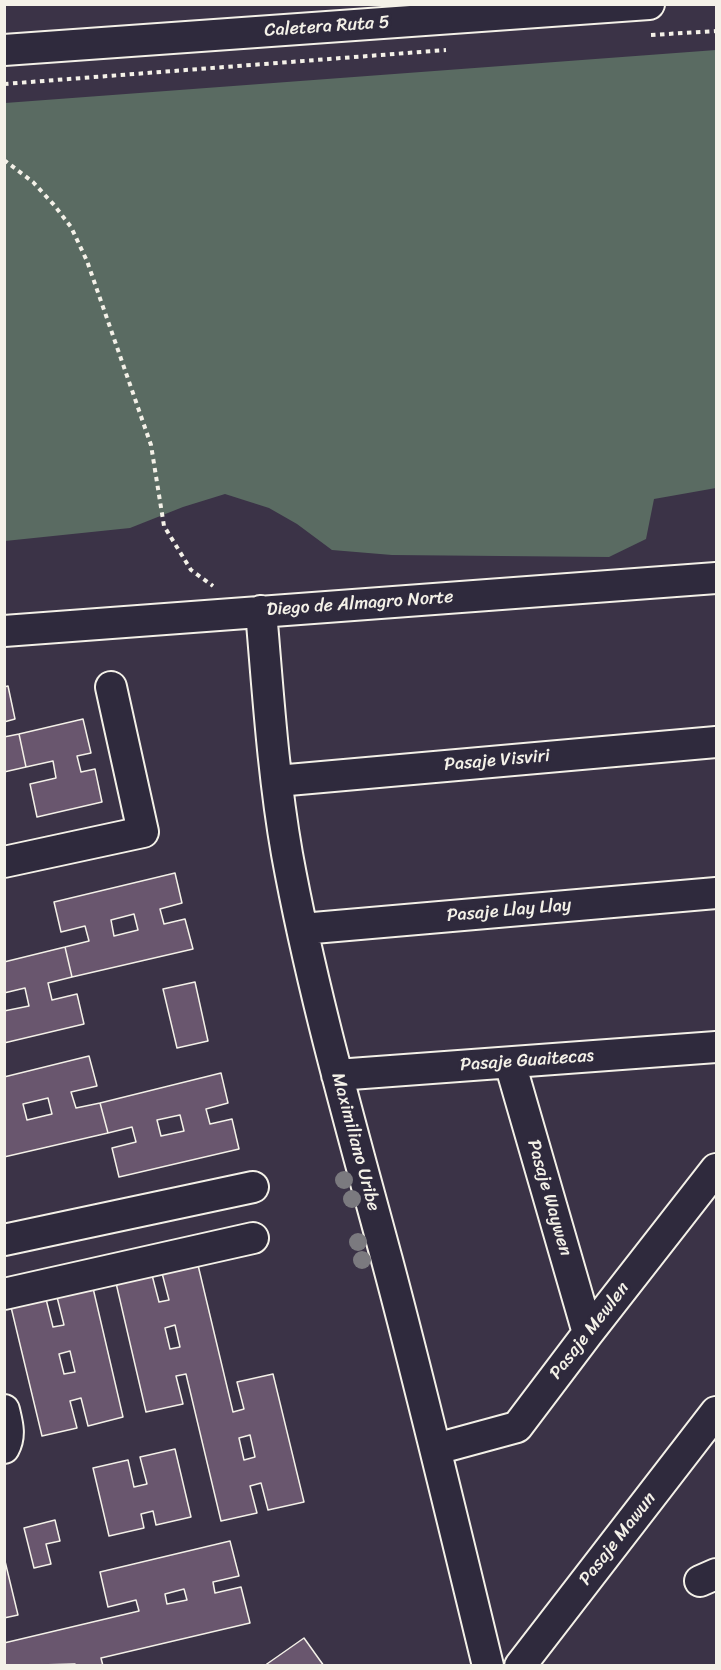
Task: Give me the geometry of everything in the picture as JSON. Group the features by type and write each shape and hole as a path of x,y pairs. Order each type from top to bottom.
{"street":[{"name":"Caletera Ruta 5","path":"4,50 649,4"},
{"name":"Diego de Almagro Norte","path":"4,631 717,578"},
{"name":"Maximiliano Uribe","path":"252,612 287,853 302,929 436,1449 488,1665"},
{"path":"4,862 143,832 111,687"},
{"name":"Pasaje Visviri","path":"277,780 717,742"},
{"name":"Pasaje Llay Llay","path":"302,929 717,892"},
{"name":"Pasaje Guaitecas","path":"338,1075 717,1047"},
{"name":"Pasaje Waywen","path":"510,1062 588,1333"},
{"name":"Pasaje Mewlen","path":"436,1449 517,1427 717,1169"},
{"path":"4,1240 253,1187"},
{"path":"4,1294 253,1238"},
{"path":"4,1410 8,1441 4,1448"},
{"name":"Pasaje Mawun","path":"520,1665 717,1412"}],"path":[{"path":"645,35 717,31"},
{"path":"4,84 451,49"},
{"path":"4,160 33,182 54,205 71,227 87,261 151,445 164,526 170,537 191,570 219,591 237,612 252,612"}],"green space":[{"path":"716,50 716,488 654,499 646,539 609,557 392,555 332,550 297,524 269,508 225,494 183,507 130,528 5,541 5,103"}],"building":[{"path":"8,686 15,719 4,722 4,687"},
{"path":"83,719 91,753 77,756 81,772 95,769 102,802 37,817 30,784 56,778 53,761 26,767 19,734"},
{"path":"19,734 26,767 4,772 4,737"},
{"path":"175,873 182,903 160,909 164,924 185,919 193,949 72,977 65,947 89,941 85,926 61,932 54,902","holes":["134,914 138,930 114,936 111,920"]},
{"path":"65,947 72,977 48,983 52,1000 77,994 84,1024 4,1043 4,1011 29,1006 25,988 4,993 4,962"},
{"path":"195,982 208,1041 177,1048 163,989"},
{"path":"89,1056 97,1086 71,1092 76,1108 100,1103 108,1133 4,1157 4,1077","holes":["48,1098 52,1114 27,1120 23,1104"]},
{"path":"221,1073 228,1103 206,1109 210,1124 232,1119 239,1149 119,1177 112,1148 136,1142 132,1127 108,1133 100,1103","holes":["180,1115 184,1131 161,1136 157,1120"]},
{"path":"198,1265 233,1412 244,1409 237,1382 273,1374 304,1502 268,1510 261,1483 250,1486 257,1513 221,1521 186,1374 176,1376 183,1404 146,1412 116,1283 152,1275 159,1302 169,1300 162,1273","holes":["175,1325 180,1347 170,1349 165,1328","250,1435 255,1457 244,1460 239,1438"]},
{"path":"93,1288 123,1417 88,1426 81,1398 70,1401 77,1428 42,1436 11,1307 46,1299 53,1327 64,1325 57,1297","holes":["70,1351 75,1372 64,1374 59,1354"]},
{"path":"175,1449 191,1517 156,1525 153,1511 141,1514 144,1528 109,1536 93,1468 128,1460 134,1487 147,1484 140,1457"},
{"path":"55,1520 60,1541 46,1544 51,1564 34,1568 24,1528"},
{"path":"230,1541 239,1576 213,1582 215,1593 241,1587 250,1623 101,1658 103,1666 75,1666 75,1664 4,1666 4,1643 139,1611 136,1600 108,1607 100,1572","holes":["184,1589 187,1600 167,1604 165,1594"]},
{"path":"4,1557 18,1615 4,1618"},
{"path":"304,1638 324,1666 264,1666"}]}
